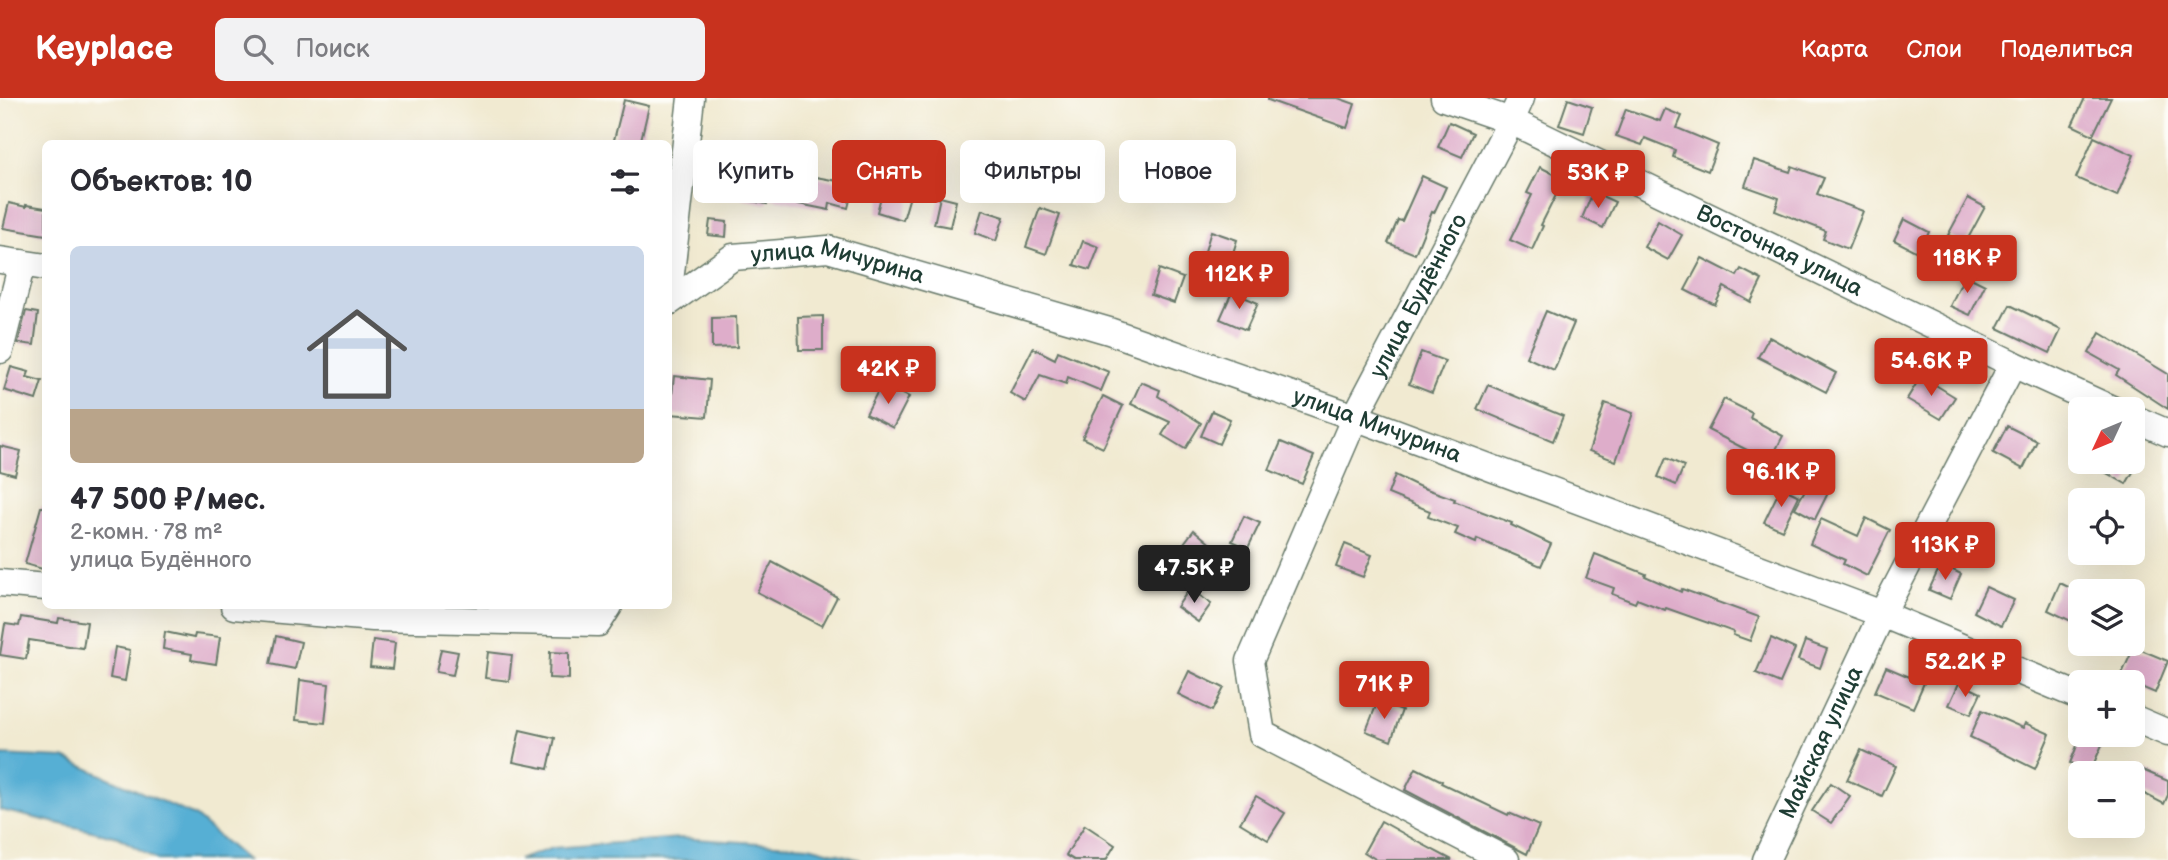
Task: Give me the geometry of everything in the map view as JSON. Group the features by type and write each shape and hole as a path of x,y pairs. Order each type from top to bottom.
{"street":[{"path":"672,266 691,98"},
{"name":"Восточная улица","path":"1444,98 1516,109 2013,364 2085,397"},
{"name":"улица Будённого","path":"1506,860 1262,734 1250,661 1355,417 1516,109"},
{"name":"улица Мичурина","path":"672,298 733,257 828,249 1109,331 1355,417 1882,614 2068,691"},
{"path":"0,350 22,264"},
{"name":"Майская улица","path":"1766,860 1882,614 2013,364"},
{"path":"2146,424 2168,433"},
{"path":"0,583 42,587"},
{"path":"269,609 373,618 603,614"},
{"path":"2145,723 2168,733"}],"water":[{"path":"0,755 64,758 195,816 246,860 157,860 118,837 0,810"},
{"path":"679,838 809,846 861,860 518,860 553,848"}],"building":[{"path":"1268,98 1338,98 1355,104 1347,128"},
{"path":"2085,98 2111,98 2093,135 2072,125"},
{"path":"1568,99 1592,107 1584,133 1559,125"},
{"path":"624,100 649,106 641,140 614,140"},
{"path":"1626,109 1660,121 1665,109 1682,116 1677,128 1718,145 1708,171 1673,157 1675,150 1645,138 1642,145 1616,136"},
{"path":"1449,122 1473,133 1462,157 1438,147"},
{"path":"2094,137 2134,155 2117,196 2076,178"},
{"path":"1754,160 1790,172 1792,166 1824,178 1817,194 1863,211 1848,249 1823,239 1826,231 1775,211 1779,198 1745,186"},
{"path":"1540,167 1564,179 1532,250 1510,240 1532,195 1527,193"},
{"path":"1422,176 1446,187 1434,213 1432,212 1415,254 1388,243 1398,220 1402,221"},
{"path":"818,177 832,180 832,203 849,203 848,208 830,203 829,210 794,203 818,203"},
{"path":"1593,192 1615,202 1603,228 1582,218"},
{"path":"946,198 956,201 950,227 934,224 939,203 946,203"},
{"path":"1968,198 1985,207 1965,244 1948,235"},
{"path":"9,203 42,207 42,234 3,228"},
{"path":"879,203 908,203 903,220 877,212"},
{"path":"1040,208 1060,215 1046,254 1026,247"},
{"path":"982,210 1004,217 996,241 975,233"},
{"path":"1904,219 1929,232 1919,253 1894,240"},
{"path":"710,220 727,222 726,237 708,235"},
{"path":"1658,221 1682,235 1668,260 1644,247"},
{"path":"1211,231 1237,240 1226,276 1200,268"},
{"path":"1083,241 1099,247 1090,270 1074,265"},
{"path":"1702,258 1737,276 1741,269 1762,280 1751,302 1724,287 1715,305 1685,290"},
{"path":"1159,269 1183,278 1174,303 1151,295"},
{"path":"1965,275 1985,285 1970,315 1950,306"},
{"path":"1232,292 1258,303 1246,330 1220,319"},
{"path":"2010,305 2061,330 2050,353 1998,328"},
{"path":"26,311 38,313 34,345 18,343"},
{"path":"1546,311 1574,323 1554,370 1526,357"},
{"path":"823,316 823,350 799,350 798,317"},
{"path":"736,317 737,347 712,348 712,318"},
{"path":"2100,333 2168,374 2168,409 2116,375 2119,370 2089,353"},
{"path":"1769,337 1836,373 1826,392 1758,357"},
{"path":"1033,348 1055,359 1058,351 1109,372 1101,391 1068,377 1066,384 1040,375 1026,402 1010,393"},
{"path":"1421,352 1445,361 1432,393 1409,384"},
{"path":"11,367 29,372 27,377 42,381 36,400 4,390"},
{"path":"674,376 710,380 707,417 672,414"},
{"path":"1921,376 1955,397 1941,419 1907,399"},
{"path":"1141,382 1160,390 1158,396 1201,423 1185,449 1162,435 1170,422 1131,404"},
{"path":"882,383 909,397 893,428 866,414"},
{"path":"1488,385 1563,416 1553,441 1477,409"},
{"path":"1103,396 1123,406 1103,448 1082,438"},
{"path":"1724,399 1752,413 1750,418 1783,436 1767,467 1744,455 1747,450 1708,430"},
{"path":"1605,403 1633,413 1616,461 1589,451"},
{"path":"1212,411 1230,419 1219,444 1201,436"},
{"path":"2007,426 2037,441 2023,469 1993,453"},
{"path":"1281,442 1314,456 1302,484 1269,470"},
{"path":"0,446 21,451 15,475 0,471"},
{"path":"1666,458 1684,466 1676,485 1658,477"},
{"path":"2108,474 2132,474 2126,484"},
{"path":"1395,475 1512,523 1511,525 1551,544 1541,566 1477,539 1476,543 1455,534 1458,528 1428,517 1430,511 1388,494"},
{"path":"1811,479 1830,489 1815,519 1795,508"},
{"path":"1781,487 1799,496 1782,530 1764,522"},
{"path":"41,507 42,507 42,569 25,564"},
{"path":"1244,516 1260,523 1248,548 1232,541"},
{"path":"1866,518 1890,530 1867,576 1843,564 1845,560 1810,544 1821,519 1858,536"},
{"path":"1194,530 1220,552 1210,564 1184,543"},
{"path":"1345,544 1372,555 1363,577 1336,567"},
{"path":"1595,554 1646,574 1645,576 1681,592 1682,589 1759,617 1750,641 1733,635 1734,632 1666,608 1665,610 1637,599 1635,603 1612,594 1614,588 1586,578"},
{"path":"772,562 837,597 822,626 757,592"},
{"path":"1941,564 1961,574 1950,599 1929,590"},
{"path":"2060,583 2068,587 2068,620 2048,610"},
{"path":"1986,587 2014,600 2001,626 1974,612"},
{"path":"1190,588 1211,604 1198,622 1177,607"},
{"path":"21,617 58,623 59,618 87,622 83,648 29,640 26,659 0,655 5,624 19,626"},
{"path":"165,632 194,638 195,634 220,637 216,664 191,660 192,654 163,649"},
{"path":"276,636 301,642 295,669 270,664"},
{"path":"1771,638 1795,649 1780,683 1756,673"},
{"path":"373,640 395,643 392,669 370,667"},
{"path":"1805,641 1827,649 1820,668 1798,660"},
{"path":"115,647 130,650 125,681 110,678"},
{"path":"441,649 458,652 453,675 436,672"},
{"path":"488,652 512,655 509,681 485,678"},
{"path":"550,652 569,653 569,679 549,678"},
{"path":"2145,652 2168,661 2155,693 2145,689 2145,670 2124,670 2130,656 2145,656"},
{"path":"1886,667 1924,683 1913,708 1875,692"},
{"path":"1189,671 1224,688 1212,711 1178,694"},
{"path":"300,680 329,684 325,723 296,720"},
{"path":"1959,683 1981,693 1971,714 1949,705"},
{"path":"1378,701 1402,710 1391,741 1366,731"},
{"path":"1982,710 2023,728 2025,723 2050,734 2035,769 1970,737"},
{"path":"520,730 555,738 548,769 513,762"},
{"path":"2077,747 2101,747 2095,761 2071,761"},
{"path":"1861,750 1896,766 1882,796 1847,780"},
{"path":"1416,768 1508,815 1509,813 1539,826 1527,854 1405,790"},
{"path":"2145,771 2168,781 2168,795 2164,804 2145,794"},
{"path":"1831,783 1850,796 1831,823 1812,811"},
{"path":"1256,796 1285,813 1268,840 1240,823"},
{"path":"1381,821 1452,860 1377,860 1364,852"},
{"path":"1085,825 1115,845 1106,860 1074,860 1066,855"}]}
